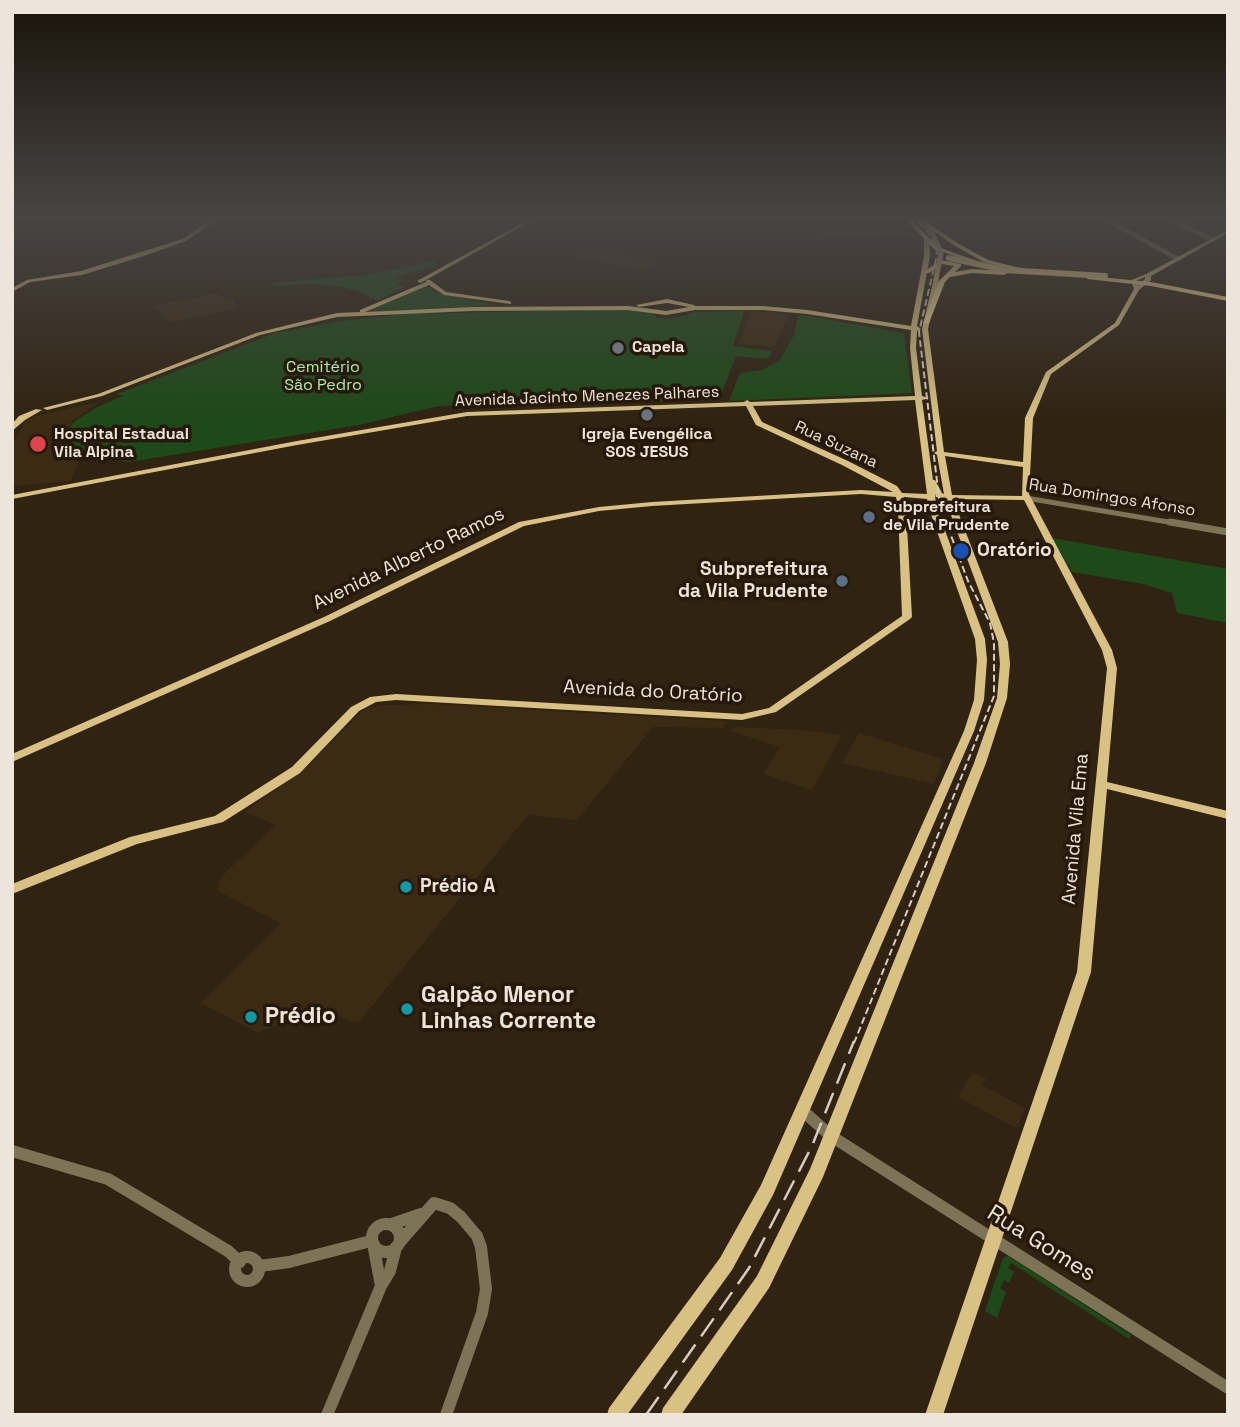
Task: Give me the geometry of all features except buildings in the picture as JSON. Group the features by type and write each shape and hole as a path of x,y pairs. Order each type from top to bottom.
{"highway":[{"path":"925,326 940,287"},
{"path":"1177,287 1228,298"},
{"path":"1177,287 1228,298"}],"main road":[{"path":"335,319 416,287"},
{"path":"365,313 418,287"},
{"path":"434,287 444,293 529,309 652,307 667,301 678,308 789,308 914,328"},
{"path":"621,1411 739,1243 803,1111 969,731 979,700 982,660 980,639 941,537 930,497 914,328 922,287"},
{"path":"670,1415 768,1272 817,1172 992,732 1002,698 1005,673 1003,642 949,497 925,326 934,287"},
{"name":"Avenida Vila Ema","path":"934,1415 1084,972 1111,661 1026,498 1028,418 1048,373 1117,324 1134,287"},
{"path":"12,429 43,411 115,393 266,334 365,313 502,306 752,308 807,312 914,328 925,326"},
{"path":"477,309 502,306"},
{"path":"529,309 546,306"},
{"path":"335,319 414,312"},
{"name":"Avenida Jacinto Menezes Palhares","path":"12,496 447,417 564,409 934,397"},
{"name":"Rua Suzana","path":"747,403 759,422 894,488 899,494"},
{"path":"925,452 1025,465"},
{"path":"928,469 936,491 949,497"},
{"path":"1010,497 1012,490 1025,479"},
{"name":"Avenida Alberto Ramos","path":"12,758 314,625 522,524 622,506 829,493 930,497"},
{"name":"Avenida do Oratório","path":"12,889 134,840 219,820 296,770 349,714 367,702 396,697 754,716 782,705 899,630 907,617 899,494"},
{"name":"Rua Domingos Afonso","path":"949,497 1026,498"},
{"path":"1101,784 1228,815"}],"street":[{"name":"Rua Domingos Afonso","path":"1026,498 1228,532"},
{"name":"Rua Gomes","path":"803,1111 831,1136 1228,1388"},
{"path":"12,1151 108,1179 228,1251 240,1262"},
{"path":"260,1266 373,1245 387,1252 397,1245 421,1214 434,1203 450,1208 471,1227 481,1247 486,1269 486,1289 482,1313 445,1414"},
{"path":"381,1286 373,1245 377,1228 421,1214"},
{"path":"327,1415 381,1286 390,1272 400,1234 392,1224"},
{"path":"254,1258 260,1266 255,1277 244,1282 236,1276 240,1262 254,1258"}],"shaded area":[{"path":"217,293 226,300 235,300 233,305 236,309 169,322 153,306"},
{"path":"751,311 789,314 774,347 739,344"},
{"name":"Hospital Estadual Vila Alpina","path":"100,402 72,421 62,442 81,455 71,481 12,486 12,445 24,423 35,416"},
{"path":"431,704 726,721 723,728 653,727 577,820 528,815 358,1023 326,1012 297,1017 258,1033 201,1003 280,923 218,891 219,880 276,825 245,812 303,770 366,708"},
{"path":"734,727 842,735 812,790 763,774 780,747 731,731"},
{"path":"859,733 943,759 934,784 842,763"},
{"path":"972,1072 986,1078 982,1085 1025,1108 1018,1126 1014,1127 958,1097"}],"green space":[{"path":"340,287 405,287 377,301"},
{"path":"420,287 426,287 440,294 497,305 366,312"},
{"name":"Cemitério São Pedro","path":"636,309 649,312 657,318 671,319 696,312 744,311 733,346 772,351 768,359 736,356 719,400 438,406 359,425 129,462 91,457 74,448 68,440 69,428 75,421 97,407 123,396 117,394 275,333 334,322 403,314"},
{"path":"798,316 904,333 912,393 729,401 740,373 762,370 780,360 794,335"},
{"path":"1052,538 1228,569 1228,623 1177,613 1172,593 1143,584 1072,572"},
{"path":"1008,1256 1131,1335 1129,1339 1011,1263 1008,1268 1014,1272 1009,1283 1004,1280 1000,1288 1006,1292 997,1318 985,1311 1003,1258"}],"railway":[{"path":"854,1043 994,696 994,643 990,623 968,581 940,506 919,332 930,287"},
{"path":"646,1415 749,1268 812,1146 854,1041"}],"place":[{"name":"Capela","path":"618,348"},
{"name":"Igreja Evengélica SOS JESUS","path":"647,415"},
{"name":"Hospital Estadual Vila Alpina","path":"38,444"},
{"name":"Subprefeitura de Vila Prudente","path":"869,517"},
{"name":"Oratório","path":"961,551"},
{"name":"Subprefeitura da Vila Prudente","path":"842,581"},
{"name":"Prédio A","path":"406,887"},
{"name":"Galpão Menor Linhas Corrente","path":"407,1009"},
{"name":"Prédio","path":"251,1017"}]}
